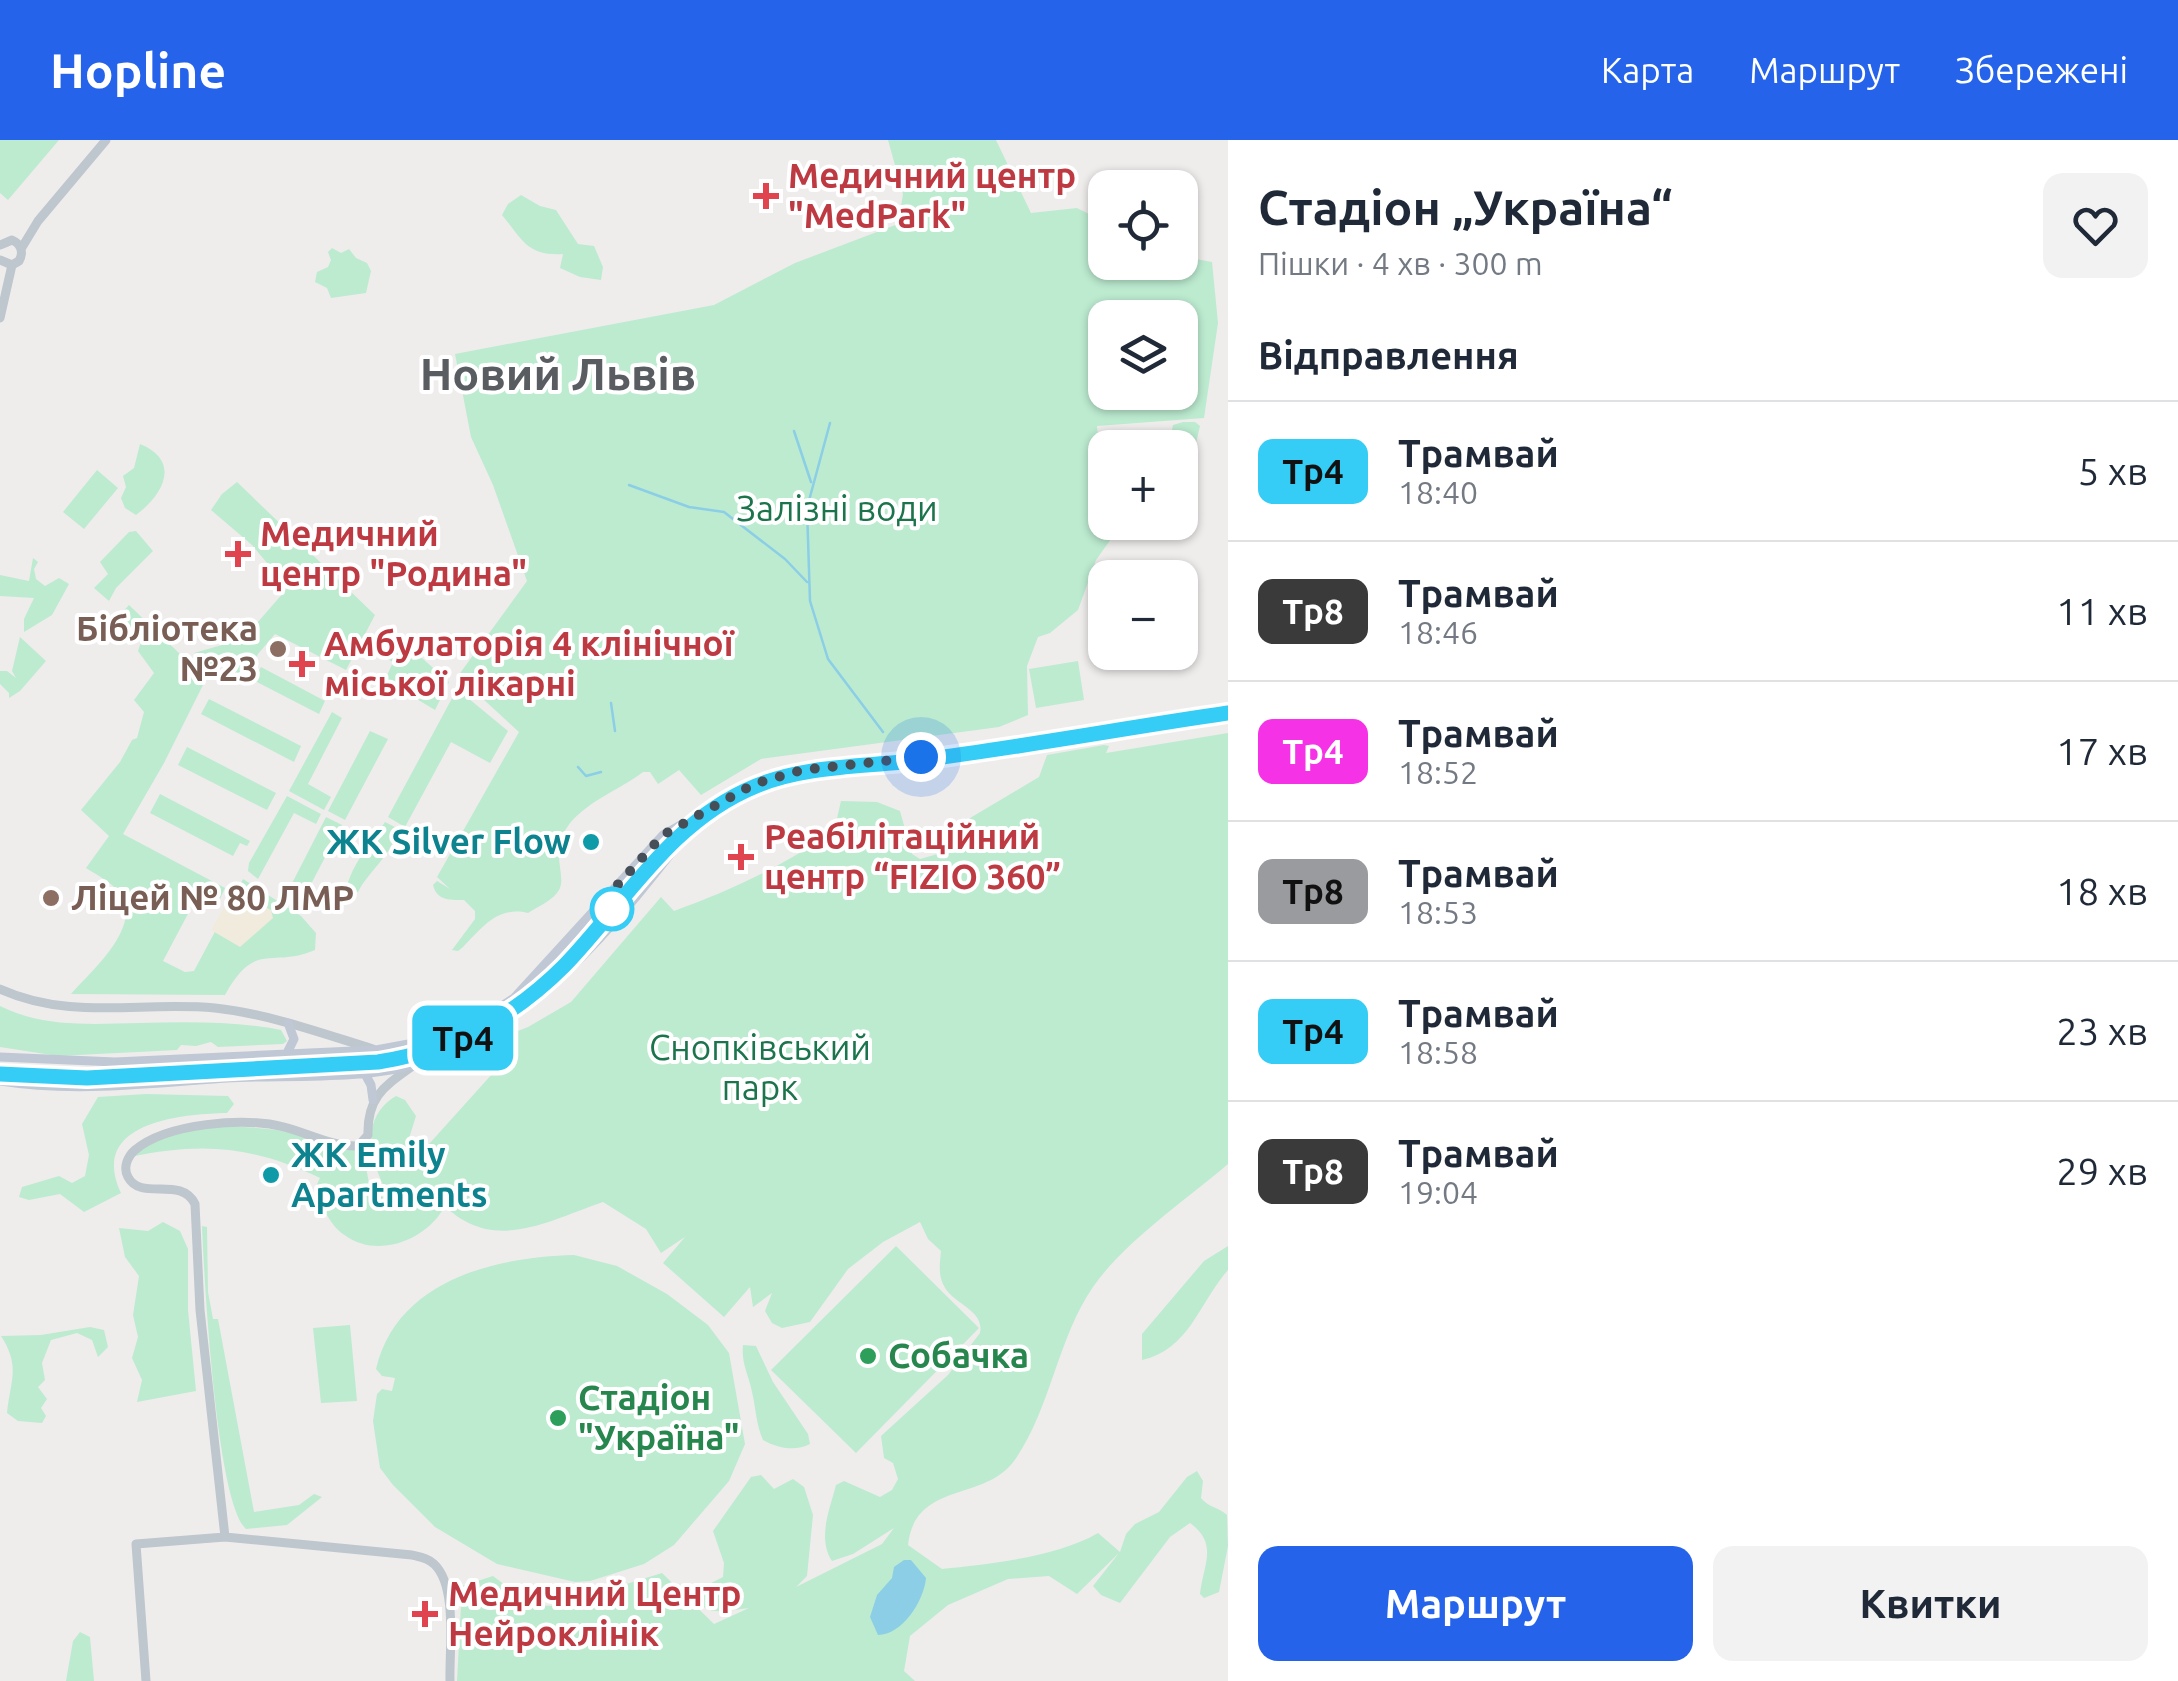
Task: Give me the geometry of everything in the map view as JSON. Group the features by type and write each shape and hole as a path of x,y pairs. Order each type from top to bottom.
{"main road":[{"path":"0,1057 99,1062 376,1050 441,1038 499,1010 542,970 663,835 754,784 802,770 921,757 1228,710"},
{"path":"0,1081 79,1086 364,1072 415,1064 499,1024 552,988 699,818"},
{"path":"286,1053 294,1039 288,1023"},
{"path":"232,1055 235,1078"},
{"path":"364,1072 373,1100"}],"street":[{"path":"0,318 12,265 19,261 22,248 38,222 106,140"},
{"path":"0,245 38,222"},
{"path":"12,240 22,248"},
{"path":"0,260 12,265"},
{"path":"0,989 36,1003 64,1008 233,1010 376,1050"},
{"path":"225,1537 200,1310 194,1204 189,1194 180,1189 135,1184 126,1174 127,1162 136,1149 162,1136 219,1124 266,1124 358,1146 368,1135 373,1100 415,1064"},
{"path":"146,1681 136,1544 225,1537 412,1555 428,1560 443,1576 448,1592 450,1681"}],"green space":[{"path":"0,140 59,140 8,200 0,193"},
{"name":"Залізні води","path":"888,140 996,140 1031,213 1077,208 1088,214 1088,280 1198,280 1198,259 1212,262 1218,323 1204,418 1097,426 1097,430 1088,430 1088,540 1110,540 1096,560 1088,560 1088,582 1078,610 1050,633 1038,637 1027,666 1028,715 999,727 761,759 701,795 679,770 658,784 650,772 643,772 591,804 566,829 559,847 561,884 553,897 528,913 499,915 458,951 452,950 475,919 475,911 464,900 441,897 433,885 437,881 450,889 437,877 519,732 458,676 527,581 493,485 471,437 455,354 714,305 795,263 898,224 903,194"},
{"path":"521,195 556,210 578,244 594,246 603,267 601,280 580,277 560,268 563,254 541,252 521,239 502,215 508,204"},
{"path":"332,248 341,253 349,249 367,263 371,271 366,293 331,298 327,288 315,282 317,272 328,267 328,252"},
{"path":"1195,422 1200,426 1198,434 1198,430 1172,430 1173,425"},
{"path":"140,444 161,459 164,478 154,498 136,515 125,508 121,498 126,487 123,476 134,468"},
{"path":"97,470 118,488 84,529 63,512"},
{"path":"237,482 375,615 346,670 275,634 245,676 218,663 212,669 194,653 243,639 291,584 211,510"},
{"path":"136,531 153,551 116,588 109,601 94,588 108,574 100,562 129,532"},
{"path":"33,558 38,562 34,569 36,579 45,586 59,578 69,584 52,615 24,632 24,619 34,598 0,596 0,575 29,581"},
{"path":"129,605 206,679 123,834 225,888 219,901 200,891 163,961 185,972 194,971 243,879 301,916 316,933 315,950 255,961 225,995 71,994 102,961 121,933 125,919 125,905 119,892 86,868 109,836 81,810 137,738 144,712 134,700 154,673 138,651 141,642 115,620"},
{"path":"387,627 449,682 435,710 385,680 393,662 373,651"},
{"path":"20,637 46,661 9,698 0,684 0,671 16,678 12,671"},
{"path":"1078,661 1084,700 1036,708 1029,669"},
{"path":"261,667 325,701 319,714 253,680"},
{"path":"457,689 508,731 490,763 451,742 405,827 388,817"},
{"path":"209,699 301,746 294,762 201,714"},
{"path":"332,712 342,718 308,784 331,797 324,810 289,791"},
{"path":"370,731 388,739 345,820 328,811"},
{"name":"Снопківський парк","path":"1228,733 1228,1164 1138,1238 1093,1287 1071,1329 1037,1419 1014,1461 1001,1474 937,1501 923,1511 913,1525 908,1545 942,1569 1043,1554 1098,1533 1120,1552 1126,1534 1135,1524 1159,1512 1187,1477 1197,1471 1203,1481 1201,1498 1227,1515 1228,1546 1219,1592 1204,1598 1200,1594 1207,1547 1190,1523 1170,1537 1120,1603 1101,1595 1093,1586 1119,1553 1077,1594 1049,1576 1008,1579 948,1605 910,1636 904,1671 915,1681 457,1681 462,1586 493,1576 532,1605 555,1606 662,1573 714,1624 749,1608 708,1609 689,1590 692,1585 707,1585 723,1577 724,1563 713,1531 751,1477 761,1475 774,1489 793,1479 804,1487 813,1515 807,1576 796,1587 882,1544 894,1528 853,1554 832,1561 825,1543 826,1523 836,1485 844,1481 880,1497 892,1490 898,1479 893,1463 884,1458 881,1436 948,1375 980,1333 973,1312 943,1284 941,1251 928,1239 920,1222 883,1242 848,1269 810,1322 782,1328 772,1323 765,1311 772,1293 753,1307 750,1287 724,1317 663,1263 685,1237 661,1253 646,1229 603,1202 536,1226 495,1230 475,1226 436,1197 442,1211 423,1231 398,1243 371,1246 338,1230 316,1196 320,1178 295,1167 227,1150 181,1149 130,1157 159,1139 186,1131 237,1127 290,1132 363,1150 370,1189 387,1200 411,1202 421,1192 431,1191 426,1185 398,1193 384,1187 375,1162 371,1137 377,1115 385,1105 396,1096 405,1100 416,1116 406,1148 420,1154 502,1063 491,1042 528,1027 571,1002 661,897 674,911 776,866 834,831 841,801 877,802 900,811 912,854 920,859 966,846 980,837 960,824 1039,777 1047,755 1104,745 1109,746 1106,753"},
{"path":"187,747 276,793 267,810 178,765"},
{"path":"160,794 250,841 247,846 240,843 233,856 150,813"},
{"path":"287,796 321,814 316,824 294,813 258,879 248,871 249,863"},
{"path":"326,817 342,825 300,905 285,897"},
{"path":"385,822 397,828 391,846 358,892 351,893 347,886 354,869"},
{"path":"0,1006 34,1018 68,1023 264,1027 281,1030 287,1041 218,1047 211,1042 181,1045 177,1050 58,1056 0,1047"},
{"path":"228,1096 234,1104 227,1113 164,1120 127,1137 117,1151 114,1170 121,1193 84,1212 60,1194 29,1200 19,1197 22,1187 59,1176 72,1183 85,1176 89,1155 82,1124 98,1097"},
{"path":"163,1222 180,1231 188,1249 188,1310 196,1391 137,1402 142,1380 132,1358 138,1337 133,1315 139,1276 125,1257 119,1228 148,1231"},
{"path":"202,1226 207,1227 208,1292 213,1319 218,1319 254,1512 299,1505 314,1494 322,1497 287,1525 246,1529 236,1510 213,1386"},
{"name":"Собачка","path":"896,1246 979,1328 856,1453 771,1370"},
{"path":"1228,1246 1228,1270 1192,1324 1171,1346 1142,1360 1142,1334 1204,1261"},
{"name":"Стадіон \"Україна\"","path":"574,1255 617,1266 667,1294 708,1325 729,1353 745,1444 729,1481 674,1545 644,1564 575,1582 497,1564 435,1527 380,1468 373,1421 377,1394 382,1389 392,1391 395,1378 382,1376 376,1369 387,1339 405,1314 427,1294 482,1268"},
{"path":"350,1325 357,1401 321,1403 313,1328"},
{"path":"90,1327 104,1330 108,1347 98,1357 92,1340 77,1333 51,1340 42,1363 45,1380 38,1387 47,1399 41,1408 46,1416 42,1423 18,1421 7,1413 12,1366 1,1336 41,1335"},
{"path":"743,1345 756,1346 773,1382 808,1434 810,1444 786,1448 763,1440"},
{"path":"80,1632 90,1637 94,1681 66,1681 73,1641"}],"sand":[{"path":"233,891 271,910 273,918 240,947 211,930"}],"water":[{"path":"911,1560 926,1578 924,1587 903,1623 878,1635 870,1617 877,1595 892,1578 894,1567"}],"waterway":[{"path":"830,423 807,508 810,601 828,659 883,732"},
{"path":"794,431 811,482"},
{"path":"629,485 689,507 724,512 785,559 807,582"},
{"path":"611,703 615,731"},
{"path":"578,767 586,776 601,772"}],"tram line":[{"path":"0,1068 128,1072 351,1060 425,1047 478,1026 539,984 662,848 718,801 751,783 814,765 960,749 1228,708"},
{"name":"Тр4","path":"0,1074 87,1078 378,1062 420,1053 471,1035 527,999 565,964 663,849 723,804 755,786 802,772 921,760 1228,713"}],"place":[{"name":"Медичний центр \"MedPark\"","path":"766,196"},
{"name":"Медичний центр \"Родина\"","path":"238,554"},
{"name":"Бібліотека №23","path":"278,649"},
{"name":"Амбулаторія 4 клінічної міської лікарні","path":"302,664"},
{"name":"ЖК Silver Flow","path":"591,842"},
{"name":"Реабілітаційний центр “FIZIO 360”","path":"741,857"},
{"name":"Ліцей № 80 ЛМР","path":"51,898"},
{"name":"ЖК Emily Apartments","path":"271,1175"},
{"name":"Собачка","path":"868,1356"},
{"name":"Стадіон \"Україна\"","path":"558,1418"},
{"name":"Медичний Центр Нейроклінік","path":"425,1614"}],"district":[{"name":"Новий Львів","path":"558,374"}],"route":[{"path":"612,909 602,902 663,835 754,784 802,770 921,757"}]}
